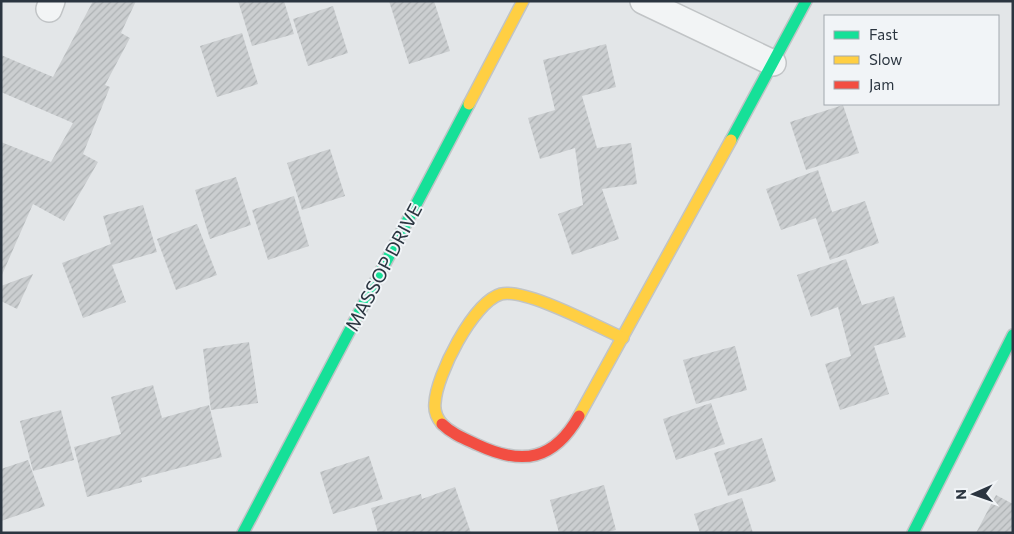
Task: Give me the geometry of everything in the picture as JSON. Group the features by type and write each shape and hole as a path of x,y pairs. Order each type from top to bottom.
{"street":[{"name":"MASSOP DRIVE","path":"243,533 523,1"},
{"path":"643,1 773,63"},
{"path":"623,338 532,299 517,294 499,294 477,311 438,381 433,397 435,413 443,426 494,452 512,457 530,458 548,451 565,438 623,338 806,1"},
{"path":"912,533 1013,335"}],"building":[{"path":"93,1 136,1 121,33 130,38 105,85 110,87 83,154 98,162 64,221 33,204 1,277 1,142 51,162 73,123 1,92 1,55 53,77"},
{"path":"238,1 284,1 294,34 252,46"},
{"path":"389,1 434,1 450,51 409,64"},
{"path":"333,6 348,53 308,66 293,19"},
{"path":"242,33 258,84 217,97 200,46"},
{"path":"606,44 616,87 582,96 597,148 631,143 637,184 602,189 619,239 572,255 558,214 583,205 575,148 540,159 528,118 555,110 543,60"},
{"path":"843,105 859,153 806,170 790,122"},
{"path":"330,149 345,196 302,210 287,163"},
{"path":"818,170 832,212 865,201 879,243 830,260 816,218 781,230 766,189"},
{"path":"236,177 251,225 210,239 195,190"},
{"path":"294,196 309,246 268,260 252,210"},
{"path":"143,205 157,252 112,265 126,302 83,318 62,263 111,244 103,216"},
{"path":"197,224 217,275 176,290 157,239"},
{"path":"846,259 862,305 894,296 906,337 874,346 889,394 840,410 825,364 851,356 838,307 811,317 797,275"},
{"path":"33,274 17,309 1,301 1,286"},
{"path":"249,342 258,403 211,410 203,349"},
{"path":"735,346 747,390 696,404 683,360"},
{"path":"153,385 162,418 209,405 222,457 141,478 142,482 87,497 74,447 121,434 111,397"},
{"path":"711,403 725,444 676,460 663,419"},
{"path":"61,410 74,460 33,471 20,421"},
{"path":"762,438 776,481 728,496 714,453"},
{"path":"369,456 383,499 333,514 320,472"},
{"path":"28,460 45,506 1,521 1,469"},
{"path":"604,485 616,530 604,533 559,533 550,500"},
{"path":"455,487 471,533 378,533 371,508 421,494 422,499"},
{"path":"996,495 1013,504 1013,533 976,533"},
{"path":"742,498 753,533 700,533 694,514"}],"traffic: fast":[{"path":"731,140 806,1"},
{"path":"243,533 469,104"},
{"path":"913,533 1013,335"}],"traffic: slow":[{"path":"469,104 523,1"},
{"path":"579,416 731,140"},
{"path":"442,424 436,414 435,403 437,391 449,359 458,341 479,311 490,300 501,294 512,294 544,302 623,338"}],"traffic: jam":[{"path":"442,424 459,436 494,452 523,457 536,455 548,450 559,442 579,416"}]}
